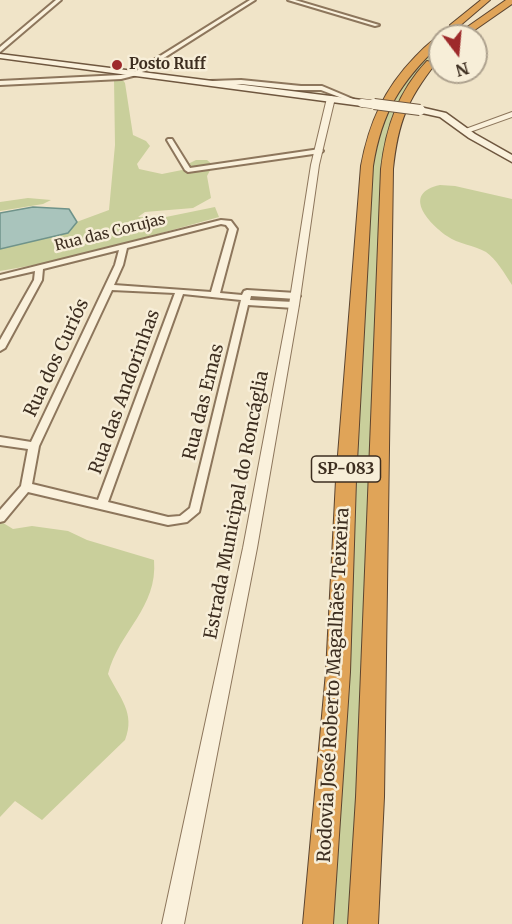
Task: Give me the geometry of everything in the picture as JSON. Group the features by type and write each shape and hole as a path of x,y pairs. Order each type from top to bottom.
{"highway":[{"path":"455,24 480,0"},
{"name":"Rodovia José Roberto Magalhães Teixeira","path":"457,24 486,0"},
{"path":"474,24 501,0"},
{"path":"477,24 512,0"},
{"name":"Rodovia José Roberto Magalhães Teixeira","path":"318,924 337,684 346,480 369,154 379,114 393,86 428,50"},
{"name":"Rodovia José Roberto Magalhães Teixeira","path":"363,924 370,797 387,169 393,132 401,105 413,83 428,67"}],"main road":[{"path":"0,56 208,83 297,90 361,103 420,110 443,115 464,131 512,159"}],"street":[{"path":"0,50 59,0"},
{"path":"0,83 121,77 135,74 253,0"},
{"path":"290,0 301,1 377,25"},
{"path":"156,54 176,43 175,40"},
{"path":"297,90 322,88 327,96"},
{"name":"Estrada Municipal do Roncáglia","path":"173,924 250,548 295,300 327,96"},
{"path":"464,131 512,114"},
{"path":"170,140 188,170 320,151"},
{"name":"Rua das Corujas","path":"0,277 216,222 228,223 233,229 215,294"},
{"name":"Rua dos Curiós","path":"26,487 34,446 109,287 124,245"},
{"path":"0,348 38,280 39,267"},
{"path":"109,287 295,300"},
{"name":"Rua das Andorinhas","path":"101,506 180,291"},
{"name":"Rua das Emas","path":"101,506 168,521 180,521 189,517 195,509 246,298"},
{"path":"0,441 34,446"},
{"path":"0,517 26,487 101,506"}],"green space":[{"path":"428,55 428,63 412,83 392,121 353,924 328,924 372,173 375,144 395,90"},
{"path":"114,79 122,79 125,83 133,135 146,141 150,146 137,164 139,169 162,174 187,169 188,164 196,160 207,160 213,165 207,176 211,198 193,208 145,212 138,217 161,218 215,207 219,217 68,259 0,271 0,236 63,227 109,210 115,145"},
{"path":"440,185 455,186 512,199 512,285 490,255 451,239 426,216 420,201 422,194"},
{"path":"28,198 51,200 43,204 0,211 0,202"},
{"path":"0,521 13,529 32,526 68,531 87,540 154,560 154,577 150,592 120,645 108,674 127,713 129,722 125,740 42,820 15,801 0,817"}],"water":[{"path":"33,207 69,209 77,222 68,233 0,249 0,213"}],"place":[{"name":"Posto Ruff","path":"117,65"}]}
